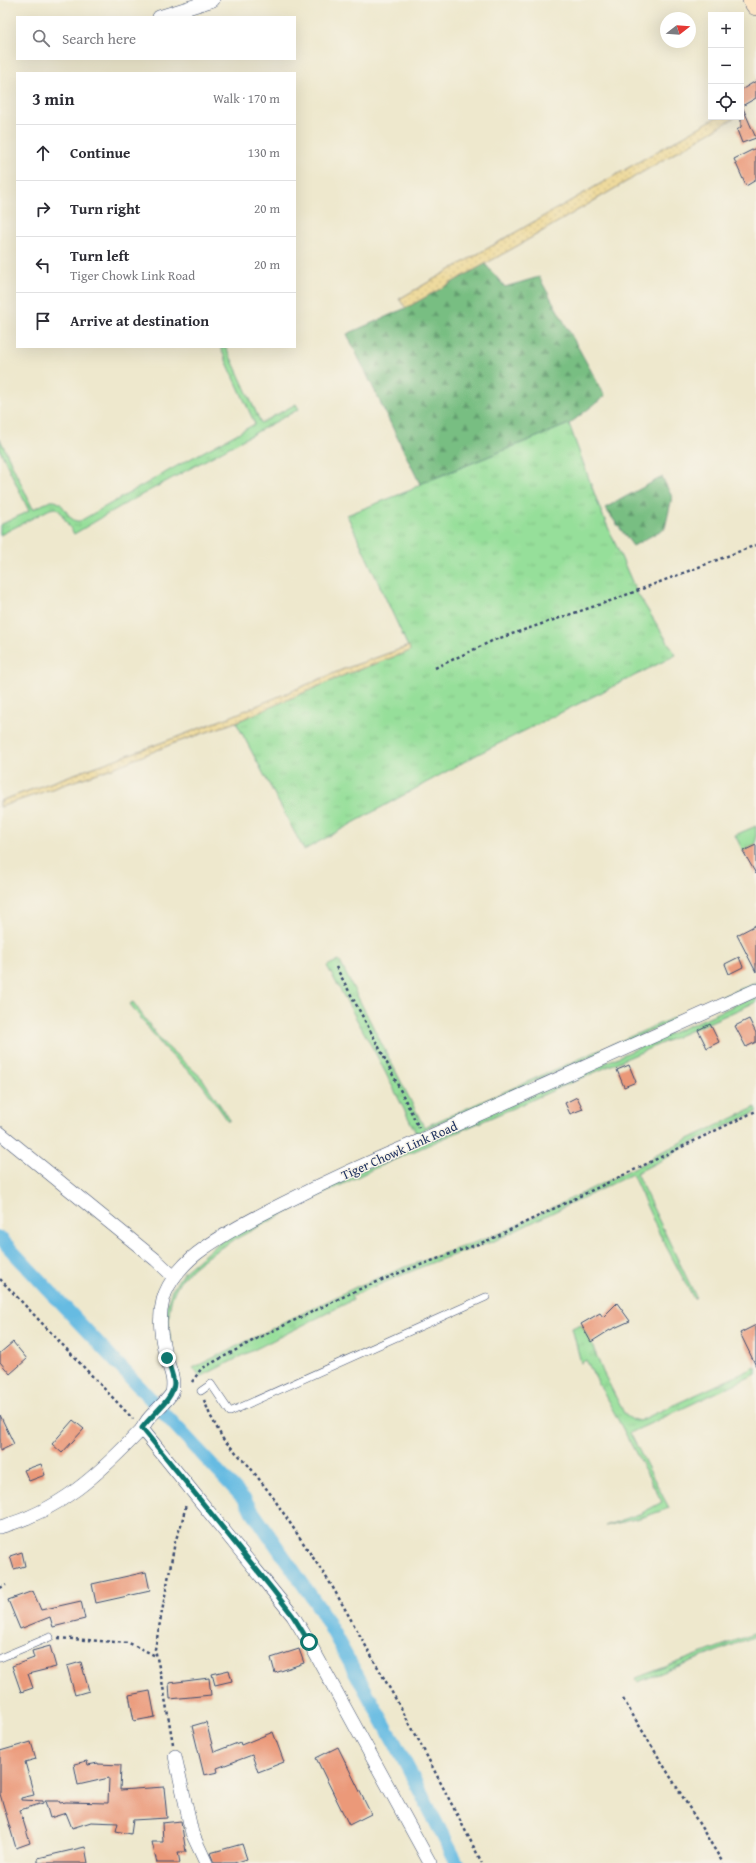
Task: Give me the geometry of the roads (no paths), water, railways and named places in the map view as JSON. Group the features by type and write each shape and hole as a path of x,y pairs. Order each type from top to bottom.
{"main road":[{"path":"752,0 756,6"}],"street":[{"path":"162,16 213,0"},
{"name":"Tiger Chowk Link Road","path":"142,1428 150,1417 166,1402 172,1392 173,1378 161,1338 160,1320 163,1299 174,1277 184,1265 203,1249 254,1219 375,1160 756,990"},
{"path":"0,1133 156,1260 174,1277"},
{"path":"0,1527 17,1522 68,1497 87,1483 142,1428 293,1616 309,1642 430,1863"},
{"path":"175,1756 192,1833 206,1863"}],"lane":[{"path":"201,1391 211,1384 230,1412 486,1297"},
{"path":"0,1658 50,1637"}],"waterway":[{"path":"0,1238 244,1499 320,1609 396,1745 457,1863"}]}
